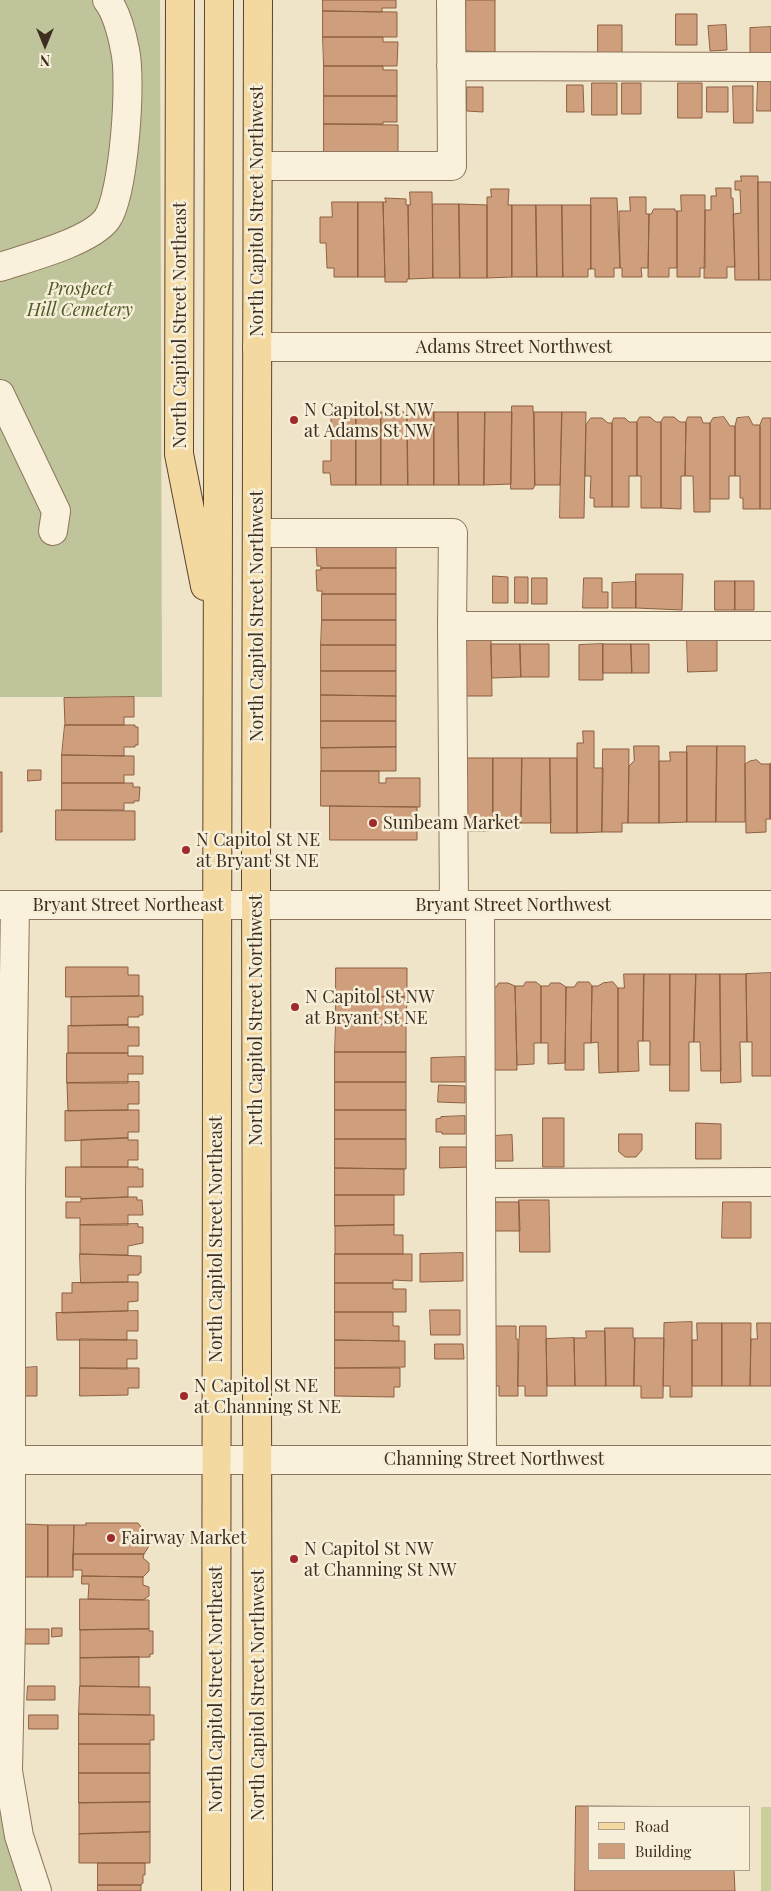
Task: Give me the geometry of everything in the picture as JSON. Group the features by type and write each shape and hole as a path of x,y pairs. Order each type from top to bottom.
{"main road":[{"name":"North Capitol Street Northeast","path":"180,0 179,454 216,646"},
{"name":"North Capitol Street Northeast","path":"216,1891 215,1271 218,904 216,646 219,0"},
{"name":"North Capitol Street Northwest","path":"258,0 256,905 258,1891"}],"street":[{"path":"0,267 46,252 94,232 107,219 115,202 121,177 128,78 126,50 116,19 107,0"},
{"path":"258,166 452,166 451,0"},
{"path":"451,66 771,67"},
{"name":"Adams Street Northwest","path":"257,347 771,348"},
{"path":"0,394 56,511 53,531"},
{"path":"257,533 453,533 452,626 481,1183 482,1460"},
{"path":"452,626 771,626"},
{"path":"8,905 6,1460 11,1616 8,1771 19,1836 37,1891"},
{"name":"Bryant Street Northeast","path":"8,905 256,905"},
{"name":"Bryant Street Northwest","path":"256,905 771,905"},
{"path":"481,1183 771,1182"},
{"name":"Channing Street Northwest","path":"6,1460 771,1460"}],"green space":[{"name":"Prospect Hill Cemetery","path":"0,0 160,0 162,697 0,697"},
{"path":"0,1771 25,1891 0,1891"},
{"path":"761,1807 771,1807 771,1891 761,1891"}],"building":[{"path":"323,0 396,0 396,8 382,8 382,12 323,11"},
{"path":"466,0 495,0 495,52 466,51"},
{"path":"323,11 397,12 397,37 323,37"},
{"path":"676,14 697,14 697,45 676,45"},
{"path":"598,25 622,25 622,54 598,54"},
{"path":"726,25 727,50 710,51 708,26"},
{"path":"771,27 771,53 750,54 750,28"},
{"path":"323,37 383,37 383,42 398,42 397,66 324,66"},
{"path":"324,66 383,66 383,70 397,70 397,96 324,96"},
{"path":"758,81 771,81 771,111 757,111"},
{"path":"592,83 617,83 617,115 592,115"},
{"path":"622,83 641,83 641,114 622,114"},
{"path":"678,83 702,83 702,118 678,118"},
{"path":"567,85 583,85 584,112 567,112"},
{"path":"733,86 753,86 753,123 734,123"},
{"path":"467,87 483,87 483,112 467,111"},
{"path":"707,87 728,87 728,112 707,112"},
{"path":"324,96 397,96 397,122 383,122 383,124 324,124"},
{"path":"324,124 398,125 398,153 324,152"},
{"path":"741,176 758,176 759,280 735,280 733,214 741,213 740,190 735,190 735,181 741,181"},
{"path":"758,182 771,182 771,280 759,280"},
{"path":"716,188 731,188 735,267 727,267 727,278 704,278 705,210 711,210 711,196 716,196"},
{"path":"491,189 509,189 508,205 512,205 512,277 487,278 487,197 491,197"},
{"path":"410,192 432,192 433,278 409,279 408,205 410,205"},
{"path":"681,195 705,195 705,268 700,268 700,277 677,277 677,211 681,211"},
{"path":"630,197 646,197 646,214 649,214 648,268 641,268 642,277 622,277 622,268 620,268 619,211 630,211"},
{"path":"385,198 406,199 406,205 408,205 409,279 407,279 407,282 385,282 383,202 386,202"},
{"path":"591,198 617,198 620,268 614,268 614,277 595,277 595,269 591,269"},
{"path":"332,202 358,202 358,277 334,277 334,268 327,268 326,243 320,243 320,217 332,217"},
{"path":"358,202 383,202 385,277 358,277"},
{"path":"433,204 459,204 460,278 433,278"},
{"path":"459,204 487,205 487,278 460,278"},
{"path":"512,205 536,205 537,277 512,277"},
{"path":"536,205 562,205 563,277 537,277"},
{"path":"562,205 591,205 591,269 588,269 588,277 563,277"},
{"path":"654,209 675,209 677,211 677,268 669,268 669,277 648,277 649,214"},
{"path":"355,406 356,485 331,485 330,473 323,473 323,461 331,461 331,407"},
{"path":"512,406 533,406 535,485 533,489 511,489"},
{"path":"356,412 381,412 381,485 356,485"},
{"path":"381,412 407,412 408,485 381,485"},
{"path":"407,412 434,412 434,485 408,485"},
{"path":"434,412 458,412 459,485 434,485"},
{"path":"458,412 485,412 484,485 459,485"},
{"path":"485,412 512,412 511,484 484,485"},
{"path":"534,412 562,412 560,485 535,485"},
{"path":"562,412 586,412 584,518 560,518"},
{"path":"640,417 650,417 656,422 661,422 661,508 641,508 641,476 637,476 637,422"},
{"path":"664,417 674,417 680,422 686,422 685,476 681,476 681,509 661,508 661,422"},
{"path":"688,417 701,417 703,423 710,423 710,512 694,512 693,476 685,476 686,422"},
{"path":"724,417 730,426 735,426 735,476 729,476 729,499 710,499 710,423 713,418"},
{"path":"749,417 753,425 760,425 760,509 743,509 743,498 740,498 740,476 735,476 735,426 737,418"},
{"path":"591,418 602,418 608,423 612,423 612,507 594,507 594,498 590,498 591,476 585,476 586,425"},
{"path":"614,418 625,418 629,422 637,422 637,476 629,476 629,507 612,507 612,423"},
{"path":"763,418 771,418 771,509 760,509 760,425"},
{"path":"396,544 396,568 321,568 321,566 317,566 316,545"},
{"path":"321,568 396,568 396,594 322,594 322,591 317,591 316,570 321,570"},
{"path":"636,574 683,574 682,610 636,608"},
{"path":"493,576 508,577 508,603 493,603"},
{"path":"515,577 528,577 528,603 515,603"},
{"path":"532,578 547,578 547,604 532,604"},
{"path":"584,578 602,578 602,592 608,592 608,608 583,608"},
{"path":"715,581 735,581 735,610 715,610"},
{"path":"735,581 754,581 754,610 735,610"},
{"path":"636,582 636,608 612,608 612,583"},
{"path":"322,594 396,594 396,620 322,620"},
{"path":"322,620 396,620 396,645 321,645"},
{"path":"466,639 491,639 492,696 466,696"},
{"path":"687,640 717,640 717,671 688,672"},
{"path":"491,644 520,644 521,677 492,678"},
{"path":"520,644 549,644 549,677 521,677"},
{"path":"603,644 603,680 579,680 579,645"},
{"path":"603,644 631,644 632,673 603,673"},
{"path":"631,644 649,644 649,673 632,673"},
{"path":"321,645 396,645 396,671 321,671"},
{"path":"321,671 396,671 396,696 321,695"},
{"path":"321,695 396,696 396,721 321,721"},
{"path":"134,697 134,717 124,717 124,725 65,725 64,698"},
{"path":"321,721 396,721 396,747 321,748"},
{"path":"65,725 135,725 135,727 138,727 138,745 135,745 135,747 124,747 124,756 62,755"},
{"path":"583,731 594,731 594,768 603,768 602,832 577,833 577,743 583,743"},
{"path":"634,746 659,746 659,823 628,823 629,766 634,761"},
{"path":"687,746 717,746 716,822 687,822"},
{"path":"717,746 745,746 745,822 716,822"},
{"path":"396,747 396,771 321,771 321,748"},
{"path":"603,749 629,749 628,823 622,823 622,832 602,832"},
{"path":"670,752 687,752 687,822 659,823 659,761 670,761"},
{"path":"62,755 134,756 134,775 124,775 124,783 62,783"},
{"path":"465,758 493,758 493,823 489,823 489,831 468,831 468,823 465,823"},
{"path":"493,758 522,758 521,823 493,823"},
{"path":"522,758 550,758 551,823 521,823"},
{"path":"550,758 577,758 577,833 551,833"},
{"path":"757,760 761,764 770,764 770,819 766,819 766,832 746,833 745,764"},
{"path":"770,764 771,819 770,819"},
{"path":"28,770 41,770 41,780 28,781"},
{"path":"321,771 379,771 379,783 386,783 386,778 420,778 420,807 321,806"},
{"path":"0,772 2,772 2,832 0,832"},
{"path":"62,783 133,783 133,787 140,787 139,801 124,803 124,810 62,810"},
{"path":"330,806 417,807 417,840 330,840"},
{"path":"56,810 135,811 135,840 56,840"},
{"path":"66,967 128,967 128,975 139,975 139,996 66,997"},
{"path":"336,968 407,968 407,997 336,996"},
{"path":"771,973 771,1076 752,1076 752,1042 747,1042 746,974"},
{"path":"624,974 644,974 643,1041 638,1041 639,1071 618,1072 618,988 624,988"},
{"path":"644,974 670,974 670,1065 650,1065 650,1041 643,1041"},
{"path":"670,974 696,974 694,1042 689,1042 689,1091 670,1091"},
{"path":"696,974 720,974 721,1071 701,1071 700,1042 694,1042"},
{"path":"720,974 746,974 747,1042 740,1042 741,1082 721,1083"},
{"path":"526,982 536,982 541,986 541,1043 534,1043 534,1064 517,1065 515,986 523,986"},
{"path":"578,982 589,982 592,986 591,1043 584,1043 584,1070 565,1070 566,987 574,987"},
{"path":"613,982 618,988 618,1072 599,1073 598,1042 591,1043 592,986"},
{"path":"499,983 508,983 515,986 517,1070 492,1070 490,987 496,987"},
{"path":"551,983 560,983 566,987 565,1063 548,1064 548,1043 541,1043 541,986 548,986"},
{"path":"143,996 143,1015 128,1017 128,1025 71,1026 71,997"},
{"path":"336,996 407,997 406,1025 336,1023"},
{"path":"336,1023 406,1025 406,1052 335,1052"},
{"path":"128,1025 128,1027 139,1027 139,1046 128,1046 128,1053 68,1053 68,1026"},
{"path":"335,1052 406,1052 406,1082 335,1082"},
{"path":"67,1053 128,1053 128,1056 143,1056 143,1074 128,1074 128,1083 67,1083"},
{"path":"465,1057 465,1082 431,1082 431,1058"},
{"path":"139,1082 139,1104 128,1104 128,1110 68,1111 67,1083"},
{"path":"335,1082 406,1082 406,1110 335,1110"},
{"path":"439,1085 465,1086 465,1103 438,1102"},
{"path":"139,1110 139,1132 128,1132 128,1138 65,1141 65,1111"},
{"path":"335,1110 406,1110 406,1139 335,1139"},
{"path":"465,1116 465,1134 442,1134 442,1132 436,1132 436,1119"},
{"path":"543,1118 564,1118 564,1167 543,1167"},
{"path":"696,1123 721,1124 721,1159 696,1159"},
{"path":"619,1134 642,1134 642,1150 636,1157 625,1157 619,1152"},
{"path":"512,1135 513,1161 493,1161 492,1136"},
{"path":"128,1138 128,1140 138,1140 138,1160 128,1160 128,1167 81,1167 81,1140"},
{"path":"335,1139 406,1139 406,1169 335,1168"},
{"path":"440,1147 471,1147 471,1167 440,1168"},
{"path":"66,1167 138,1167 138,1169 143,1169 143,1187 128,1187 128,1197 81,1199 81,1197 66,1197"},
{"path":"335,1168 404,1169 404,1195 335,1195"},
{"path":"335,1195 394,1195 394,1225 335,1226"},
{"path":"137,1197 137,1200 142,1200 143,1215 128,1215 128,1225 80,1225 80,1218 66,1218 66,1202 81,1202 81,1199"},
{"path":"519,1200 549,1200 550,1252 520,1252"},
{"path":"491,1202 519,1202 520,1231 491,1231"},
{"path":"723,1202 751,1202 751,1238 722,1238"},
{"path":"138,1224 138,1227 143,1227 143,1243 128,1246 128,1255 80,1254 80,1225"},
{"path":"394,1225 394,1235 403,1235 403,1254 335,1254 335,1226"},
{"path":"463,1253 463,1281 420,1282 420,1254"},
{"path":"80,1254 141,1256 141,1273 139,1275 128,1275 128,1282 81,1283"},
{"path":"335,1254 412,1254 412,1281 393,1280 393,1283 335,1283"},
{"path":"138,1282 138,1301 128,1302 128,1311 62,1313 62,1293 72,1293 72,1283"},
{"path":"335,1283 393,1283 393,1289 406,1289 406,1312 335,1312"},
{"path":"430,1310 460,1310 460,1335 431,1335"},
{"path":"138,1311 138,1331 127,1331 127,1340 57,1340 56,1313"},
{"path":"335,1312 393,1312 393,1326 399,1326 399,1341 335,1340"},
{"path":"692,1322 692,1397 670,1397 670,1386 663,1386 664,1323"},
{"path":"697,1323 722,1323 722,1386 692,1386 692,1340 697,1340"},
{"path":"722,1323 751,1323 750,1386 722,1386"},
{"path":"757,1323 771,1323 771,1386 750,1386 751,1339 757,1339"},
{"path":"491,1326 516,1326 516,1339 518,1339 518,1396 499,1396 499,1386 489,1386"},
{"path":"520,1326 546,1326 547,1396 525,1396 525,1386 518,1386"},
{"path":"605,1328 633,1328 633,1338 635,1338 634,1386 606,1386"},
{"path":"586,1331 605,1331 606,1386 575,1386 574,1338 586,1338"},
{"path":"574,1338 575,1386 547,1386 546,1339"},
{"path":"635,1338 664,1338 663,1398 641,1398 641,1386 634,1386"},
{"path":"80,1339 137,1340 137,1359 127,1359 127,1369 80,1368"},
{"path":"335,1340 405,1341 405,1367 335,1368"},
{"path":"435,1344 463,1344 464,1359 435,1359"},
{"path":"37,1367 37,1396 23,1396 22,1368"},
{"path":"80,1368 139,1368 139,1388 128,1388 128,1395 80,1396"},
{"path":"335,1368 400,1368 400,1387 394,1387 394,1397 335,1396"},
{"path":"86,1523 138,1523 149,1537 149,1546 144,1554 73,1554 74,1525 86,1525"},
{"path":"23,1524 48,1525 48,1577 23,1577"},
{"path":"48,1525 74,1525 73,1577 48,1577"},
{"path":"73,1554 144,1554 143,1558 149,1563 149,1571 143,1577 82,1576 82,1570 73,1570"},
{"path":"82,1576 143,1577 143,1585 149,1587 149,1596 143,1600 88,1599 89,1584 82,1584"},
{"path":"80,1599 149,1600 149,1629 80,1630"},
{"path":"52,1628 62,1628 62,1636 52,1637"},
{"path":"24,1629 49,1629 49,1644 24,1644"},
{"path":"149,1629 149,1631 153,1631 153,1654 150,1654 150,1657 80,1658 80,1630"},
{"path":"139,1657 139,1687 80,1686 80,1658"},
{"path":"28,1686 55,1686 55,1700 27,1700"},
{"path":"80,1686 150,1687 150,1715 79,1714"},
{"path":"79,1714 154,1715 154,1740 150,1740 150,1744 79,1744"},
{"path":"29,1715 58,1715 58,1729 29,1729"},
{"path":"79,1744 150,1744 150,1773 79,1773"},
{"path":"79,1773 150,1773 150,1802 79,1803"},
{"path":"150,1802 150,1832 79,1834 79,1803"},
{"path":"576,1806 588,1806 588,1871 734,1871 735,1891 575,1891"},
{"path":"150,1832 150,1863 79,1863 79,1834"},
{"path":"98,1863 145,1863 143,1883 141,1885 98,1885"},
{"path":"98,1885 141,1885 141,1891 98,1891"}],"place":[{"name":"N Capitol St NW at Adams St NW","path":"294,420"},
{"name":"Sunbeam Market","path":"373,823"},
{"name":"N Capitol St NE at Bryant St NE","path":"186,850"},
{"name":"N Capitol St NW at Bryant St NE","path":"295,1007"},
{"name":"N Capitol St NE at Channing St NE","path":"184,1396"},
{"name":"Fairway Market","path":"111,1538"},
{"name":"N Capitol St NW at Channing St NW","path":"294,1559"}]}
